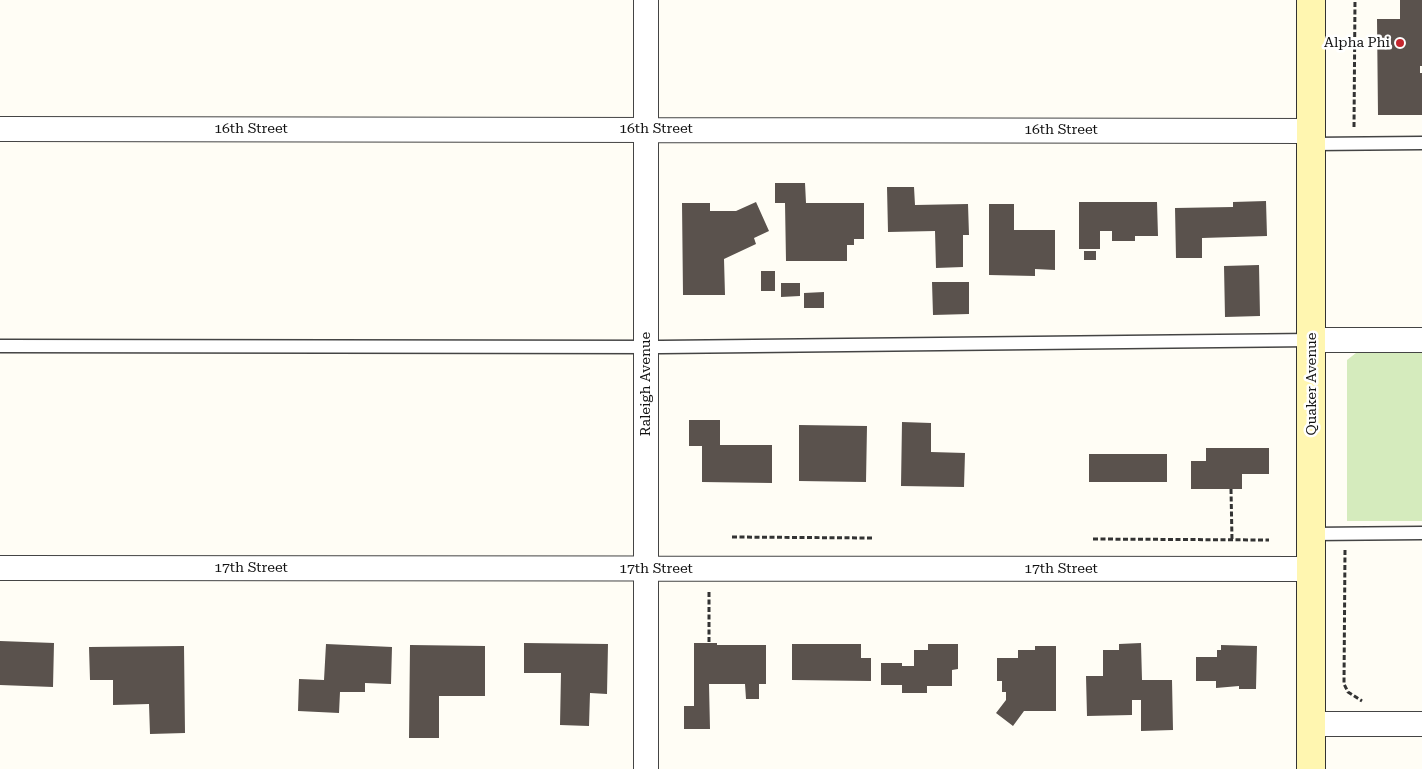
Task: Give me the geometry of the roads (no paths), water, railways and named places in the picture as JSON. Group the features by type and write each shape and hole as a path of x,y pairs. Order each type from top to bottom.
{"main road":[{"name":"Quaker Avenue","path":"1311,0 1311,769"}],"street":[{"name":"Raleigh Avenue","path":"646,0 646,769"},
{"name":"16th Street","path":"0,129 646,129 1312,137"},
{"path":"1312,340 1422,340"},
{"name":"17th Street","path":"0,568 1311,569"},
{"path":"1311,724 1422,724"}],"lane":[{"path":"1312,137 1422,143"},
{"path":"0,346 646,347 1312,340"},
{"path":"1311,534 1422,534"}],"place":[{"name":"Alpha Phi","path":"1400,43"}]}
